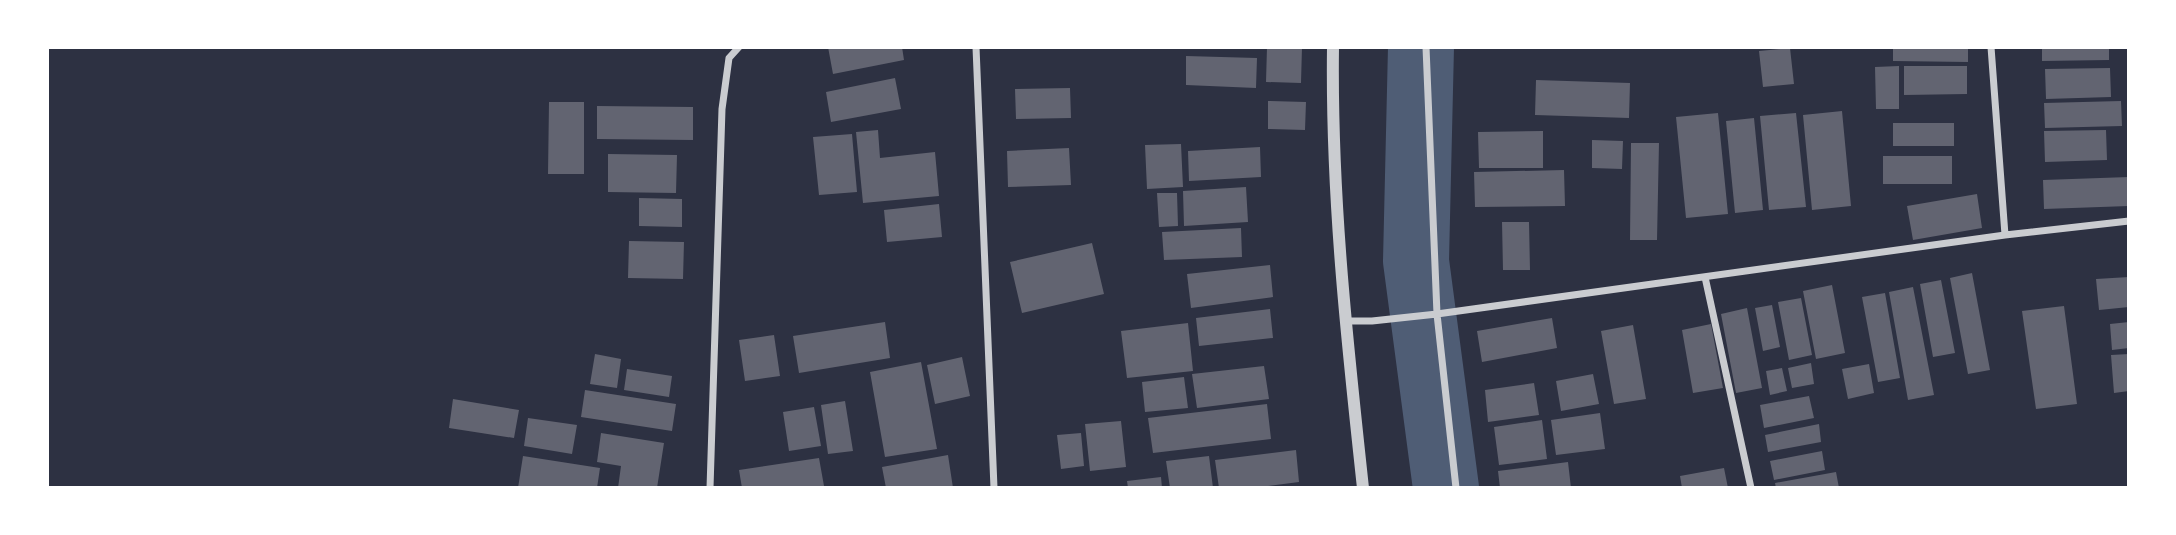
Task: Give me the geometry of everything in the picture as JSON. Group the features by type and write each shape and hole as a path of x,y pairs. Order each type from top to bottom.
{"street":[{"path":"710,488 722,109 729,58 739,47"},
{"path":"976,47 994,488"},
{"path":"1333,47 1332,116 1345,321 1363,488"},
{"path":"1426,47 1437,314 1456,488"},
{"path":"1991,47 2005,235"},
{"path":"1345,321 1437,314 2005,235 2129,221"},
{"path":"1705,277 1751,488"}],"building":[{"path":"828,47 902,47 904,60 833,74"},
{"path":"1267,47 1302,47 1301,83 1266,82"},
{"path":"1893,47 1968,47 1968,62 1893,61"},
{"path":"2042,47 2109,47 2109,60 2042,61"},
{"path":"1790,48 1794,84 1763,87 1759,51"},
{"path":"1186,56 1257,58 1256,88 1186,85"},
{"path":"1899,66 1899,109 1876,109 1875,67"},
{"path":"1904,66 1967,66 1967,94 1904,95"},
{"path":"2110,68 2111,97 2046,99 2045,69"},
{"path":"895,78 901,109 831,122 826,92"},
{"path":"1536,80 1630,83 1629,118 1535,115"},
{"path":"1070,88 1071,118 1016,119 1015,89"},
{"path":"1268,101 1306,102 1305,130 1268,129"},
{"path":"2121,101 2122,126 2045,128 2044,103"},
{"path":"549,102 584,102 584,174 548,174"},
{"path":"597,106 693,107 693,140 597,139"},
{"path":"1842,111 1851,206 1812,210 1803,115"},
{"path":"1718,113 1728,214 1686,218 1676,117"},
{"path":"1796,113 1806,207 1769,210 1760,116"},
{"path":"1754,118 1763,210 1735,213 1726,121"},
{"path":"1893,123 1954,123 1954,146 1893,146"},
{"path":"878,130 880,158 935,152 939,196 863,203 856,132"},
{"path":"2106,130 2107,160 2045,162 2044,131"},
{"path":"1543,131 1543,168 1479,168 1478,132"},
{"path":"852,134 857,192 819,195 813,137"},
{"path":"1592,140 1623,141 1622,169 1592,168"},
{"path":"1631,143 1659,143 1657,240 1630,240"},
{"path":"1181,144 1183,187 1147,189 1145,145"},
{"path":"1260,147 1261,177 1189,181 1188,151"},
{"path":"1069,148 1071,185 1008,187 1007,151"},
{"path":"608,154 677,155 676,193 608,192"},
{"path":"1883,156 1952,156 1952,184 1883,184"},
{"path":"1564,170 1565,206 1475,207 1474,172"},
{"path":"2129,177 2129,206 2044,209 2043,180"},
{"path":"1246,187 1248,222 1184,226 1183,191"},
{"path":"1157,193 1177,193 1178,226 1159,227"},
{"path":"1977,194 1982,228 1913,240 1907,206"},
{"path":"639,198 682,199 682,227 639,226"},
{"path":"939,204 942,237 887,242 884,210"},
{"path":"1502,222 1529,222 1530,270 1503,270"},
{"path":"1241,228 1242,257 1164,260 1162,232"},
{"path":"629,241 684,242 683,279 628,278"},
{"path":"1092,243 1104,294 1022,313 1010,262"},
{"path":"1270,265 1273,297 1191,308 1187,274"},
{"path":"1972,273 1990,370 1968,374 1950,278"},
{"path":"2129,277 2129,307 2099,310 2096,279"},
{"path":"1941,280 1955,353 1933,357 1920,284"},
{"path":"1832,285 1845,353 1816,359 1803,291"},
{"path":"1913,287 1934,395 1908,400 1889,292"},
{"path":"1885,293 1900,378 1878,382 1862,297"},
{"path":"1801,298 1812,355 1789,360 1778,302"},
{"path":"1772,305 1780,347 1763,351 1755,308"},
{"path":"2064,306 2077,404 2036,409 2022,311"},
{"path":"1747,308 1762,388 1736,393 1721,314"},
{"path":"1270,309 1273,338 1199,346 1196,318"},
{"path":"1552,318 1557,348 1482,362 1477,331"},
{"path":"885,322 890,358 799,373 793,336"},
{"path":"2129,322 2129,348 2112,350 2110,324"},
{"path":"1188,323 1193,371 1127,378 1121,331"},
{"path":"1711,324 1723,388 1693,393 1682,330"},
{"path":"1633,325 1646,399 1614,404 1601,331"},
{"path":"774,335 780,376 745,381 739,340"},
{"path":"595,354 621,359 617,388 590,384"},
{"path":"2129,354 2129,391 2114,393 2111,355"},
{"path":"962,357 970,396 935,404 927,365"},
{"path":"921,362 937,449 885,457 870,372"},
{"path":"1811,363 1814,384 1792,388 1788,368"},
{"path":"1869,364 1874,393 1848,399 1842,369"},
{"path":"1264,366 1269,399 1197,408 1192,374"},
{"path":"1782,368 1787,391 1770,395 1766,371"},
{"path":"627,369 672,376 669,397 624,390"},
{"path":"1593,374 1599,404 1561,411 1556,381"},
{"path":"1184,377 1188,408 1145,412 1142,382"},
{"path":"1534,383 1539,415 1488,422 1485,390"},
{"path":"585,390 676,404 672,431 581,417"},
{"path":"1809,396 1814,418 1764,428 1760,405"},
{"path":"453,399 519,410 514,438 449,428"},
{"path":"845,401 853,451 828,454 821,405"},
{"path":"1267,404 1271,439 1153,453 1148,418"},
{"path":"814,407 821,446 789,451 783,412"},
{"path":"1600,413 1605,449 1556,455 1551,420"},
{"path":"528,418 577,425 572,454 524,446"},
{"path":"1542,420 1547,459 1499,465 1494,427"},
{"path":"1121,421 1126,467 1090,471 1085,424"},
{"path":"1819,424 1821,442 1768,452 1765,435"},
{"path":"601,433 664,443 657,488 618,488 621,466 597,462"},
{"path":"1081,433 1084,466 1061,469 1057,435"},
{"path":"1296,450 1299,482 1253,488 1219,488 1215,460"},
{"path":"1822,451 1825,470 1774,480 1770,461"},
{"path":"948,455 953,488 886,488 882,467"},
{"path":"523,456 600,468 597,488 518,488"},
{"path":"1209,456 1213,488 1170,488 1166,461"},
{"path":"819,458 824,486 742,488 739,470"},
{"path":"1568,462 1571,488 1500,488 1498,471"},
{"path":"1724,468 1728,488 1682,488 1680,476"},
{"path":"1836,472 1839,488 1776,488 1775,483"},
{"path":"1161,477 1162,488 1128,488 1127,481"}],"waterway":[{"path":"1421,47 1416,261 1446,488"}]}
